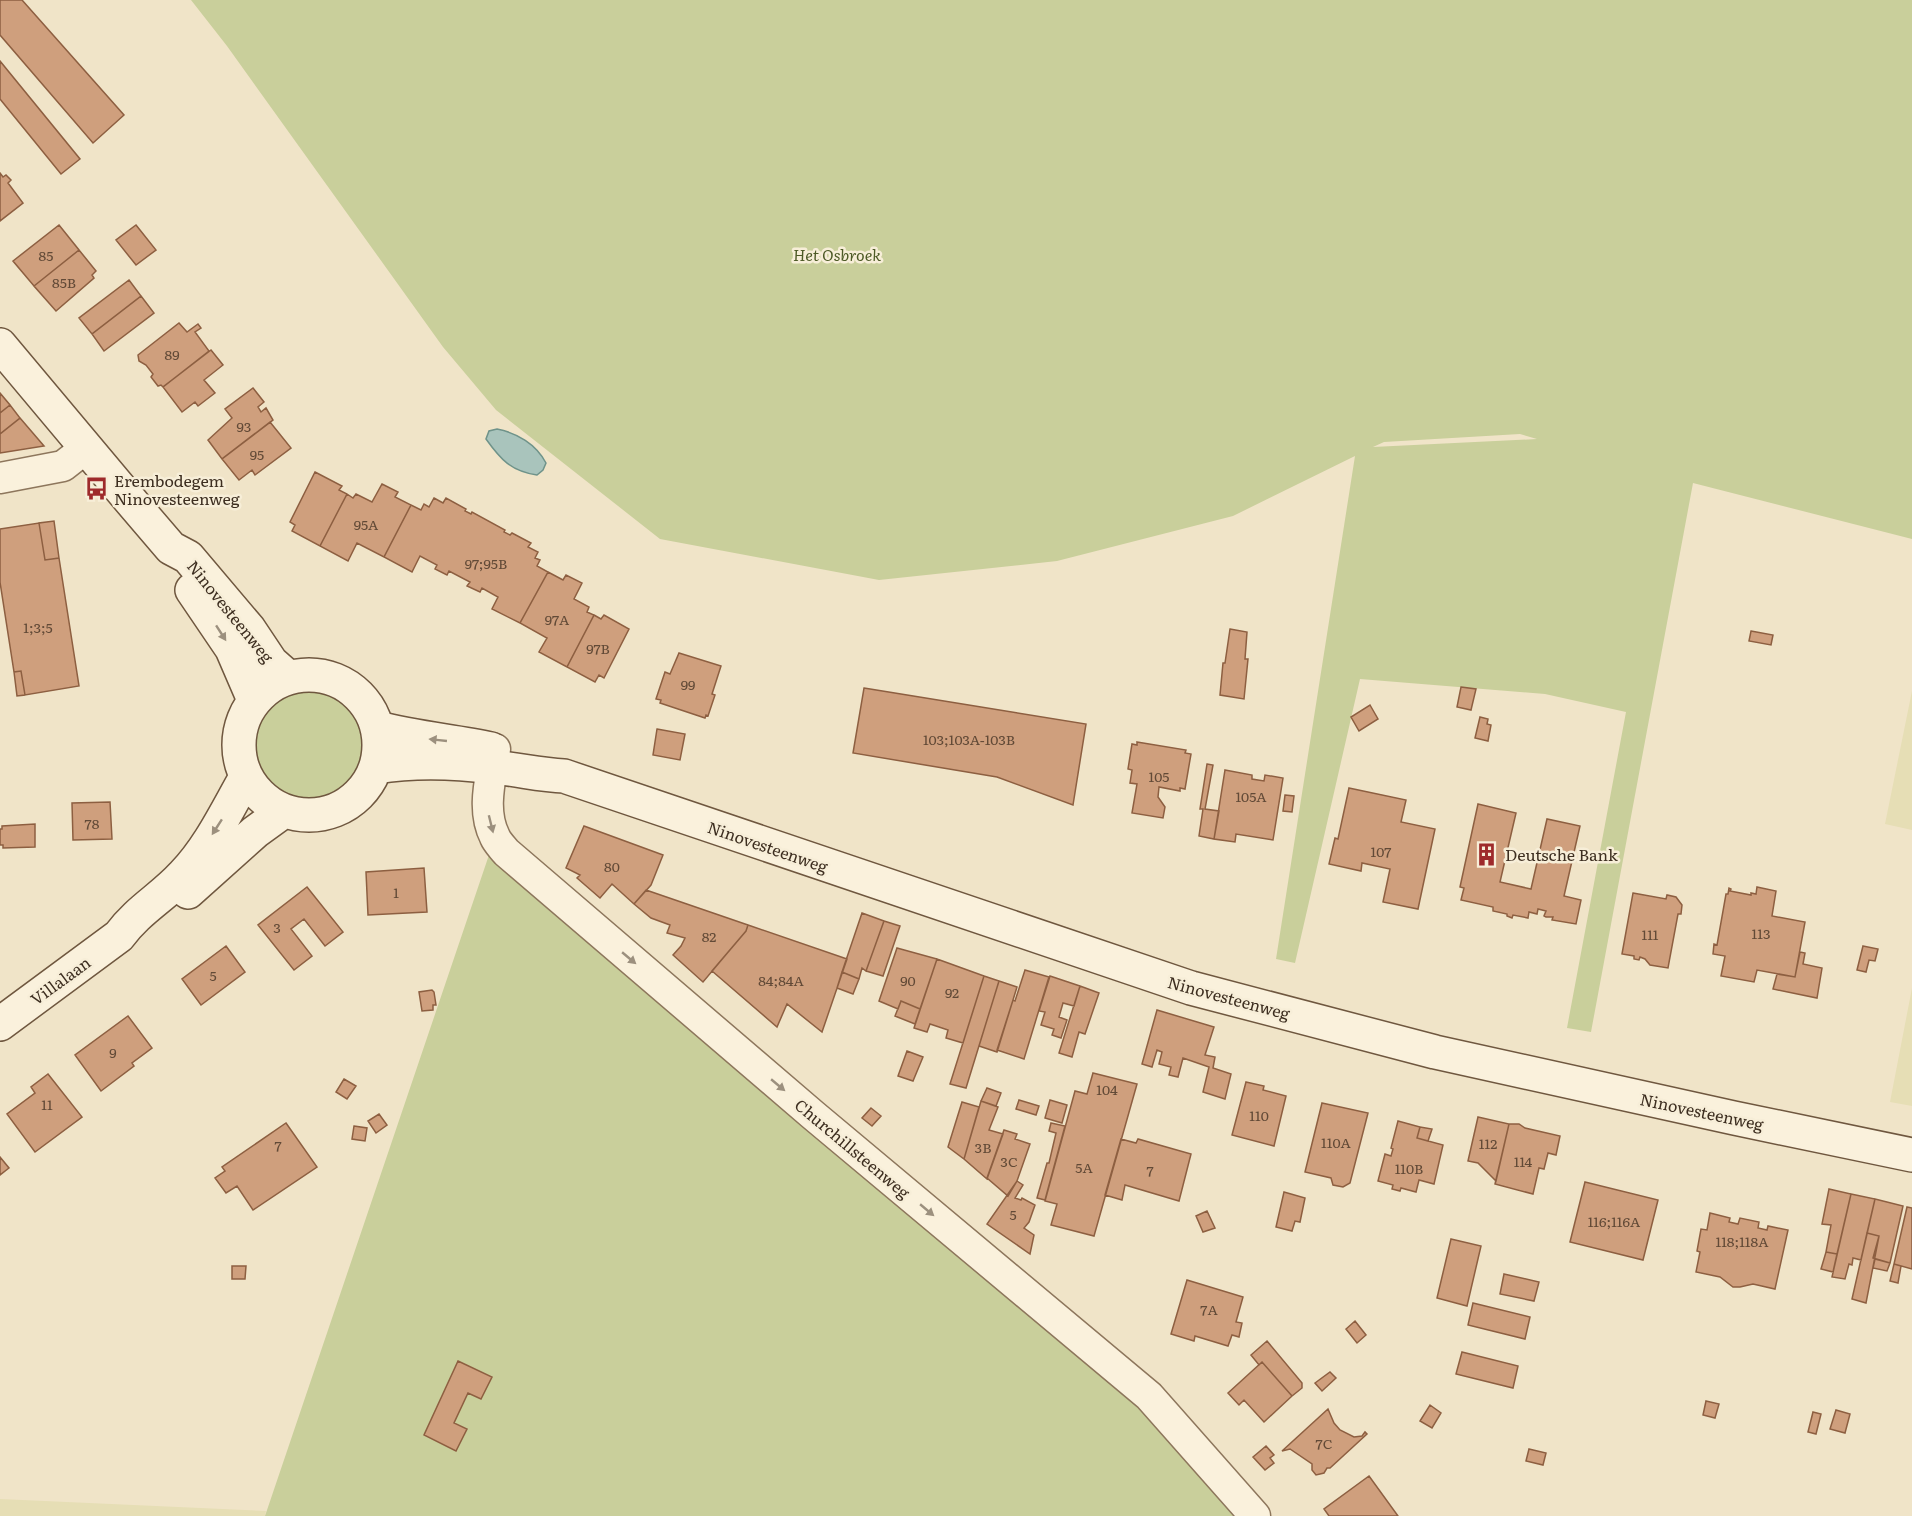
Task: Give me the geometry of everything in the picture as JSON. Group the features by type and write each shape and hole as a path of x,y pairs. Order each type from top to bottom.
{"main road":[{"name":"Ninovesteenweg","path":"0,345 171,548 188,557 249,629 271,662 288,677"},
{"name":"Ninovesteenweg","path":"171,548 175,567 232,649 255,700"},
{"path":"311,674 334,679 354,690 369,707 378,728 380,747 376,766 366,787 349,803 329,812 306,815 284,811 262,797 246,777 239,757 239,737 244,717 255,700 270,686 288,677 311,674"},
{"name":"Ninovesteenweg","path":"378,728 412,737 457,742 541,775 564,776 999,925 1191,988 1436,1052 1912,1155"},
{"name":"Ninovesteenweg","path":"376,766 494,758"},
{"name":"Villalaan","path":"188,882 195,862 246,777"},
{"name":"Villalaan","path":"0,1024 119,936 139,931 188,882 284,811"}],"street":[{"path":"0,478 63,466 86,448"},
{"name":"Churchillsteenweg","path":"494,758 487,801 489,818 495,837 506,852 813,1115 1149,1396 1255,1516"}],"shaded area":[{"path":"1912,691 1912,830 1885,824"},
{"path":"1912,988 1912,1106 1890,1102"},
{"path":"0,1499 266,1511 265,1516 0,1516"}],"green space":[{"name":"Het Osbroek","path":"191,0 1912,0 1912,539 1693,483 1591,1032 1567,1028 1626,712 1545,694 1360,679 1295,963 1276,959 1355,456 1233,516 1057,561 879,580 660,539 496,410 443,347 227,46","holes":["1520,434 1537,439 1373,447 1384,442"]},
{"path":"308,688 329,692 347,704 359,722 363,743 359,764 347,782 329,794 308,798 287,794 269,782 257,764 253,743 257,722 269,704 287,692"},
{"path":"491,849 1139,1403 1237,1516 265,1516"}],"water":[{"path":"497,429 512,433 537,450 546,463 543,470 537,475 520,471 502,459 486,439 489,431"}],"building":[{"path":"0,0 22,0 124,115 93,143 0,35"},
{"path":"0,61 80,159 61,174 0,99"},
{"path":"0,173 11,180 8,183 23,203 0,221"},
{"path":"59,225 79,250 34,286 13,261"},
{"path":"136,225 156,250 136,265 116,240"},
{"path":"79,250 96,271 92,275 94,278 56,311 34,286"},
{"path":"129,280 141,296 92,334 79,318"},
{"path":"141,296 154,313 104,351 92,334"},
{"path":"179,323 187,332 198,324 201,328 195,332 209,351 163,387 158,386 151,377 153,374 146,365 139,361 138,355"},
{"path":"211,350 223,365 204,380 215,393 198,406 195,402 182,412 163,387"},
{"path":"253,388 264,402 258,407 261,412 266,408 273,420 222,459 208,440 232,418 225,409"},
{"path":"0,393 10,405 0,413"},
{"path":"10,405 20,418 0,434 0,413"},
{"path":"20,418 44,446 0,453 0,434"},
{"path":"270,422 291,448 255,475 252,470 239,480 222,459"},
{"path":"315,472 342,486 339,490 347,494 320,546 292,531 295,525 290,522"},
{"path":"382,484 398,492 395,497 411,505 384,557 357,543 348,561 320,546 347,494 353,498 356,494 372,502"},
{"path":"434,498 443,503 446,498 466,509 465,511 471,514 472,512 505,530 504,532 510,535 512,533 531,543 528,547 538,552 535,558 540,560 537,566 548,572 520,623 492,609 498,597 482,588 480,592 467,586 470,582 449,571 447,575 435,569 437,565 420,556 412,572 384,557 411,505 421,510 424,504 429,507"},
{"path":"54,521 59,558 45,560 39,523"},
{"path":"39,523 45,560 59,558 79,686 25,695 21,671 14,672 0,582 0,529"},
{"path":"548,572 563,580 566,575 582,583 574,599 589,607 587,612 594,615 567,667 539,652 547,638 520,623"},
{"path":"594,615 601,619 604,615 629,629 604,678 599,675 595,682 567,667"},
{"path":"1230,629 1247,632 1245,659 1248,659 1244,699 1220,695 1223,663 1225,663"},
{"path":"1751,631 1773,635 1771,645 1749,641"},
{"path":"679,653 721,666 712,694 715,695 708,716 706,715 705,718 660,703 661,700 656,699 665,672 670,674"},
{"path":"21,671 25,695 17,696 14,672"},
{"path":"1461,687 1476,689 1471,710 1457,707"},
{"path":"864,688 1086,724 1073,805 997,777 853,753"},
{"path":"1370,705 1378,719 1359,731 1351,717"},
{"path":"1480,717 1488,719 1487,724 1491,725 1488,741 1475,738"},
{"path":"657,729 685,734 680,760 653,755"},
{"path":"1137,742 1186,750 1185,753 1191,754 1185,789 1180,788 1180,791 1159,787 1158,797 1165,807 1163,818 1132,813 1137,784 1130,783 1132,770 1128,769 1132,744 1137,745"},
{"path":"1207,764 1213,765 1205,809 1219,811 1214,839 1199,836 1203,809 1200,809"},
{"path":"1225,770 1252,775 1252,779 1264,781 1265,775 1283,778 1273,840 1236,834 1235,842 1214,839"},
{"path":"1349,788 1406,800 1401,822 1435,829 1418,909 1383,902 1390,869 1362,863 1361,871 1329,864 1335,838 1338,839"},
{"path":"1285,795 1294,796 1292,812 1283,811"},
{"path":"110,802 112,839 73,840 72,803"},
{"name":"Deutsche Bank","path":"1478,804 1516,813 1500,882 1531,889 1547,819 1580,826 1564,896 1581,900 1576,924 1552,920 1553,917 1544,916 1546,911 1538,909 1537,914 1529,912 1528,918 1513,915 1512,918 1507,914 1493,911 1493,907 1461,900 1464,888 1460,887"},
{"path":"35,824 35,847 3,848 3,845 0,845 2,826"},
{"path":"584,826 663,855 651,885 634,904 612,884 600,898 577,878 580,875 566,868"},
{"path":"424,868 427,912 368,915 366,872"},
{"path":"307,887 343,932 325,946 304,919 291,929 312,956 294,970 258,925"},
{"path":"1757,887 1776,891 1772,916 1805,922 1795,977 1757,970 1754,982 1721,976 1725,956 1713,954 1714,944 1717,945 1726,894 1729,888 1730,891 1756,894"},
{"path":"646,890 748,925 746,931 703,982 673,955 685,938 667,933 670,925 651,918 634,904"},
{"path":"1633,893 1666,899 1667,895 1676,897 1682,905 1681,914 1678,914 1668,968 1650,965 1640,957 1639,960 1634,959 1634,956 1622,954"},
{"path":"862,913 884,921 866,971 862,968 859,979 842,972"},
{"path":"884,921 900,926 883,976 866,971"},
{"path":"748,925 847,959 822,1032 787,1004 777,1027 712,971 746,931"},
{"path":"226,946 245,972 201,1005 182,979"},
{"path":"1863,946 1878,949 1875,961 1869,960 1866,972 1857,970"},
{"path":"897,948 937,959 920,1009 901,1001 898,1009 879,1001"},
{"path":"1800,952 1805,953 1803,964 1822,968 1817,998 1773,989 1777,974 1795,977"},
{"path":"937,959 984,976 963,1043 946,1038 948,1030 930,1024 927,1032 914,1028"},
{"path":"1025,970 1049,977 1024,1059 997,1050"},
{"path":"842,972 859,979 853,994 837,988"},
{"path":"984,976 999,981 966,1088 950,1084"},
{"path":"1050,976 1080,986 1074,1006 1063,1003 1059,1017 1067,1020 1061,1038 1052,1035 1054,1029 1041,1025 1045,1012 1039,1011"},
{"path":"999,981 1017,987 997,1052 979,1046"},
{"path":"1080,986 1099,993 1085,1034 1079,1032 1072,1057 1059,1053"},
{"path":"432,990 436,1005 433,1005 433,1010 422,1011 419,992"},
{"path":"901,1001 920,1009 915,1024 895,1016"},
{"path":"1157,1010 1214,1027 1205,1055 1215,1057 1213,1068 1231,1074 1225,1099 1203,1092 1209,1067 1183,1058 1178,1077 1169,1075 1171,1067 1159,1064 1162,1052 1157,1050 1152,1067 1142,1064"},
{"path":"128,1016 152,1048 132,1063 134,1066 101,1091 75,1055"},
{"path":"907,1051 923,1057 913,1081 898,1076"},
{"path":"1093,1073 1137,1084 1094,1236 1051,1225 1057,1204 1045,1201 1075,1091 1087,1094"},
{"path":"48,1074 82,1117 35,1152 7,1114 35,1093 31,1087"},
{"path":"344,1079 356,1086 347,1099 336,1092"},
{"path":"1246,1082 1264,1086 1263,1090 1286,1096 1274,1146 1232,1135"},
{"path":"987,1088 1001,1093 996,1106 981,1101"},
{"path":"1019,1100 1039,1106 1036,1115 1016,1109"},
{"path":"1050,1100 1067,1105 1062,1123 1045,1118"},
{"path":"981,1101 998,1107 989,1130 1003,1134 987,1179 964,1159"},
{"path":"962,1102 979,1107 964,1159 948,1147"},
{"path":"1322,1103 1368,1113 1350,1183 1343,1187 1333,1185 1331,1178 1305,1172"},
{"path":"871,1108 881,1116 872,1126 862,1118"},
{"path":"379,1114 387,1125 376,1133 368,1121"},
{"path":"1478,1117 1509,1124 1496,1181 1478,1163 1468,1161"},
{"path":"1398,1121 1420,1127 1417,1138 1443,1145 1434,1184 1419,1180 1416,1192 1401,1188 1400,1191 1392,1189 1393,1185 1378,1181 1385,1154 1391,1156"},
{"path":"286,1123 317,1167 253,1210 237,1186 226,1193 215,1178 225,1171 222,1167"},
{"path":"1051,1123 1065,1126 1045,1200 1037,1198 1056,1133 1049,1131"},
{"path":"1509,1124 1519,1124 1525,1128 1560,1136 1556,1155 1548,1153 1544,1169 1539,1168 1533,1194 1495,1184"},
{"path":"354,1126 367,1128 365,1141 352,1139"},
{"path":"1420,1127 1432,1129 1428,1141 1417,1138"},
{"path":"1004,1130 1017,1134 1015,1139 1030,1144 1017,1181 1008,1196 987,1178"},
{"path":"1121,1139 1136,1143 1138,1139 1191,1154 1179,1201 1125,1185 1122,1200 1105,1195"},
{"path":"0,1157 9,1168 0,1175"},
{"path":"1017,1181 1023,1185 1015,1198 1021,1200 1022,1198 1035,1205 1029,1222 1024,1228 1034,1235 1030,1254 987,1224"},
{"path":"1585,1182 1658,1200 1643,1260 1570,1242"},
{"path":"1829,1189 1851,1194 1837,1254 1826,1252 1831,1225 1822,1224"},
{"path":"1284,1192 1305,1198 1300,1222 1295,1221 1292,1231 1276,1227"},
{"path":"1851,1194 1875,1199 1861,1260 1853,1258 1845,1279 1832,1277"},
{"path":"1875,1199 1903,1206 1890,1263 1873,1258 1879,1236 1867,1233"},
{"path":"1907,1207 1912,1208 1912,1269 1894,1264"},
{"path":"1207,1211 1215,1228 1203,1232 1196,1216"},
{"path":"1710,1213 1730,1218 1729,1222 1738,1224 1740,1218 1759,1222 1758,1228 1767,1230 1768,1226 1788,1230 1775,1289 1753,1284 1733,1287 1720,1277 1696,1272 1701,1229 1707,1230"},
{"path":"1867,1233 1879,1236 1866,1303 1852,1299"},
{"path":"1451,1239 1481,1246 1467,1306 1437,1298"},
{"path":"1826,1252 1837,1254 1833,1272 1821,1269"},
{"path":"1875,1259 1890,1263 1887,1271 1873,1268"},
{"path":"1894,1264 1901,1266 1898,1283 1890,1281"},
{"path":"232,1266 246,1266 245,1279 232,1279"},
{"path":"1504,1274 1539,1282 1534,1301 1500,1294"},
{"path":"1187,1280 1243,1297 1236,1322 1242,1323 1239,1337 1232,1335 1228,1346 1195,1336 1194,1341 1171,1334"},
{"path":"1473,1303 1530,1317 1525,1339 1468,1325"},
{"path":"1355,1321 1366,1335 1357,1343 1346,1329"},
{"path":"1267,1341 1302,1383 1302,1388 1292,1396 1262,1362 1259,1365 1251,1355"},
{"path":"1462,1352 1518,1366 1513,1388 1456,1374"},
{"path":"458,1361 492,1377 481,1399 468,1393 454,1423 467,1429 456,1451 424,1435"},
{"path":"1262,1362 1292,1396 1264,1422 1244,1400 1239,1405 1228,1393"},
{"path":"1330,1372 1336,1378 1322,1391 1315,1383"},
{"path":"1706,1401 1719,1404 1715,1418 1703,1415"},
{"path":"1430,1405 1441,1413 1432,1428 1420,1421"},
{"path":"1328,1409 1340,1430 1354,1437 1362,1436 1365,1432 1367,1434 1324,1473 1316,1475 1312,1470 1312,1464 1290,1449 1282,1451"},
{"path":"1836,1410 1850,1414 1845,1433 1830,1429"},
{"path":"1813,1412 1821,1414 1816,1434 1808,1432"},
{"path":"1266,1446 1274,1455 1270,1458 1274,1463 1265,1470 1253,1457"},
{"path":"1529,1449 1546,1453 1543,1465 1526,1461"},
{"path":"1369,1476 1398,1516 1329,1516 1324,1509"}],"place":[{"name":"Erembodegem Ninovesteenweg","path":"96,489"},
{"name":"Deutsche Bank","path":"1487,854"}]}
